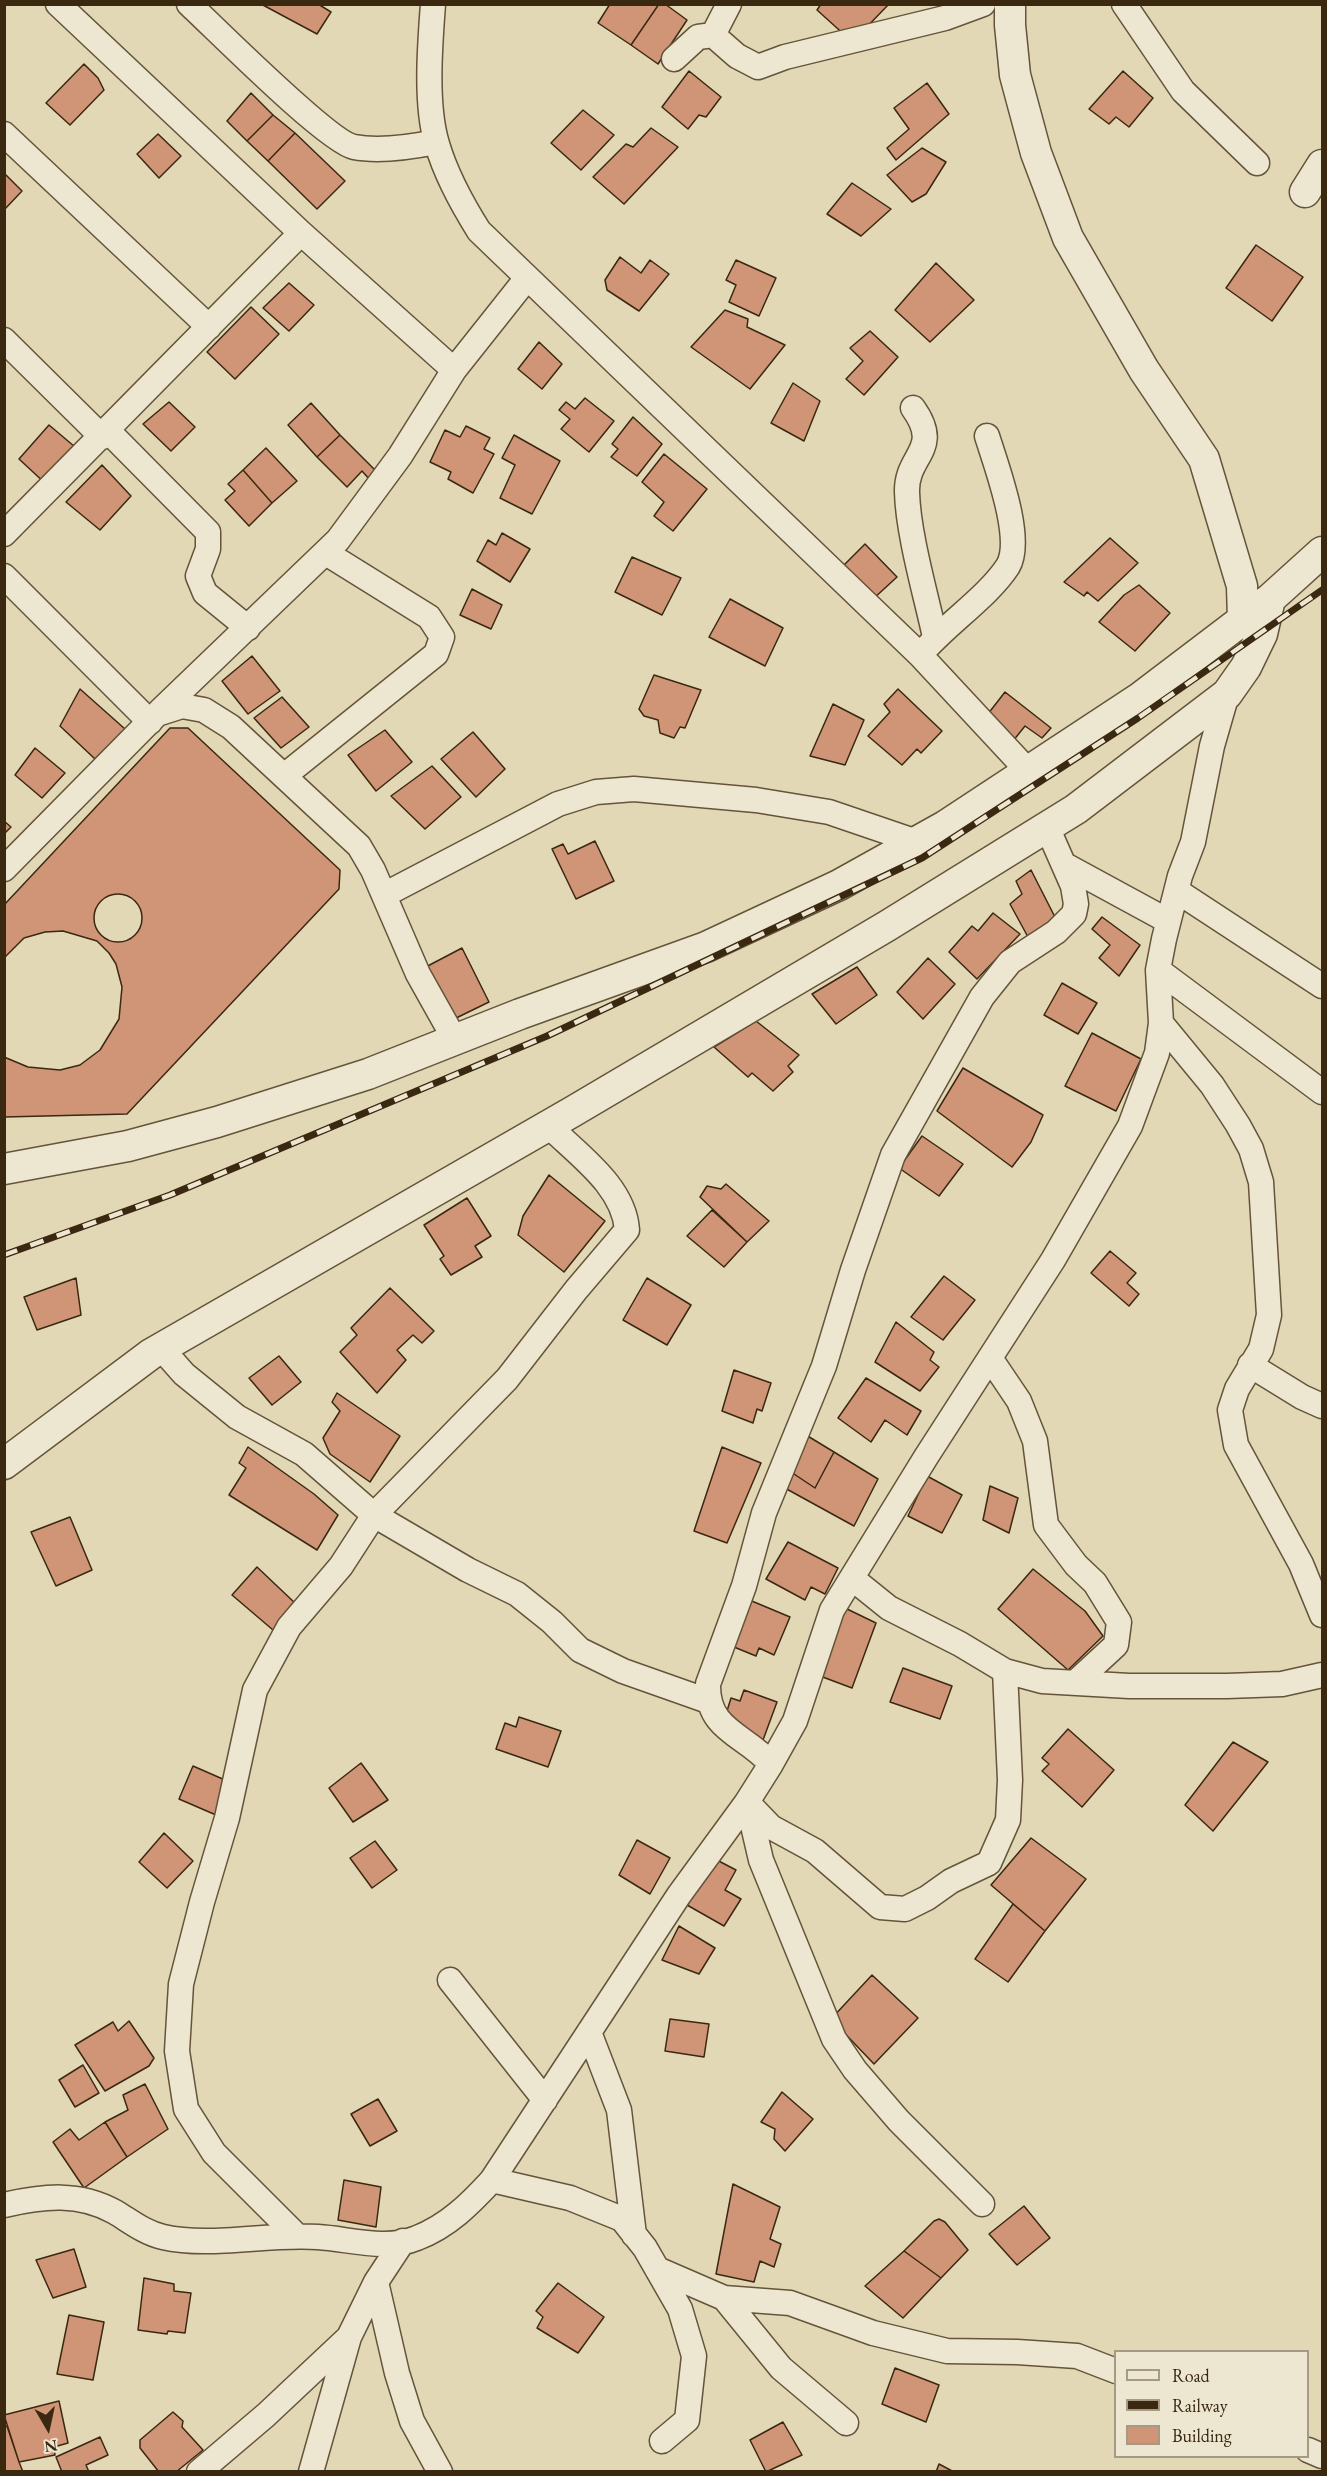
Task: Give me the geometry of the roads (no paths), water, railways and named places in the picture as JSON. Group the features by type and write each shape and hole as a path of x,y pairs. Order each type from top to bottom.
{"street":[{"path":"58,4 301,233 454,370"},
{"path":"189,4 326,131 353,147 408,147 436,142"},
{"path":"433,4 429,49 436,142 450,179 479,231 527,278 927,646 1028,771"},
{"path":"713,35 729,4"},
{"path":"674,59 698,37 713,35 737,56 758,67 785,57 945,18 983,4"},
{"path":"1010,4 1015,75 1036,153 1068,238 1144,370 1204,459 1242,586 1243,620"},
{"path":"1124,4 1183,91 1257,163"},
{"path":"4,134 209,327"},
{"path":"1305,192 1323,165"},
{"path":"4,534 301,233"},
{"path":"4,869 154,718 338,540 400,456 454,370 527,278"},
{"path":"4,340 208,532 208,549 198,576 205,592 248,628"},
{"path":"913,408 927,432 907,490 927,646"},
{"path":"927,646 1009,565 1012,540 1009,509 987,436"},
{"path":"4,1169 128,1146 217,1122 368,1074 706,947 839,885 918,842 1141,697 1270,599 1323,552"},
{"path":"284,776 436,654 442,637 429,617 326,553"},
{"path":"4,576 154,718"},
{"path":"4,1464 161,1348 549,1126 887,926 1076,809 1227,694 1246,667 1262,634 1270,599"},
{"path":"4,2205 57,2196 81,2198 102,2205 142,2229 163,2237 200,2239 297,2236 366,2243 415,2240 439,2228 465,2209 492,2180 679,1895 747,1802 771,1764 795,1721 832,1610 1078,1218 1130,1126 1157,1053 1161,1023 1158,970 1168,921 1193,842 1212,746 1227,694"},
{"path":"154,718 182,706 204,710 231,727 359,846 384,894 418,974 455,1040"},
{"path":"384,894 558,804 596,792 634,789 756,800 829,812 918,842"},
{"path":"771,1764 758,1749 724,1728 708,1701 708,1684 744,1586 764,1513 824,1366 853,1270 893,1155 982,997 1010,962 1056,932 1074,914 1076,894 1047,827"},
{"path":"1065,865 1168,921"},
{"path":"1177,891 1323,986"},
{"path":"1158,970 1323,1092"},
{"path":"1161,1023 1206,1076 1238,1125 1251,1149 1261,1182 1269,1315 1261,1349 1237,1389 1230,1410 1236,1445 1301,1564 1323,1616"},
{"path":"297,2236 213,2153 186,2109 177,2051 181,1984 227,1818 255,1690 288,1627 341,1566 374,1515 507,1379 576,1290 627,1230 626,1213 618,1196 549,1126"},
{"path":"161,1348 212,1399 237,1417 304,1454 374,1515 468,1570 517,1594 552,1622 580,1650 623,1671 708,1701"},
{"path":"990,1358 1019,1401 1035,1441 1046,1525 1076,1565 1095,1583 1119,1622 1116,1645 1077,1681"},
{"path":"1250,1365 1302,1397 1323,1406"},
{"path":"853,1579 889,1608 960,1644 1005,1671 1042,1681 1077,1681 1129,1686 1260,1685 1282,1684 1323,1675"},
{"path":"747,1802 771,1827 815,1851 880,1907 905,1909 927,1898 951,1881 989,1863 1008,1820 1010,1780 1005,1671"},
{"path":"747,1802 761,1860 834,2039 855,2070 899,2121 982,2204"},
{"path":"450,1980 545,2100"},
{"path":"589,2032 618,2110 634,2235"},
{"path":"492,2180 570,2198 622,2219 657,2269 680,2309 694,2356 687,2420 662,2441"},
{"path":"311,2472 349,2337 376,2282 403,2241"},
{"path":"657,2269 724,2298 790,2303 873,2333 946,2351 1077,2356 1114,2370"},
{"path":"376,2282 394,2362 411,2421 440,2472"},
{"path":"724,2298 782,2368 846,2423"},
{"path":"199,2472 266,2415 349,2337"},
{"path":"1309,2450 1323,2456"}],"railway":[{"path":"4,1255 170,1195 547,1036 922,858 1138,718 1322,590"}]}
